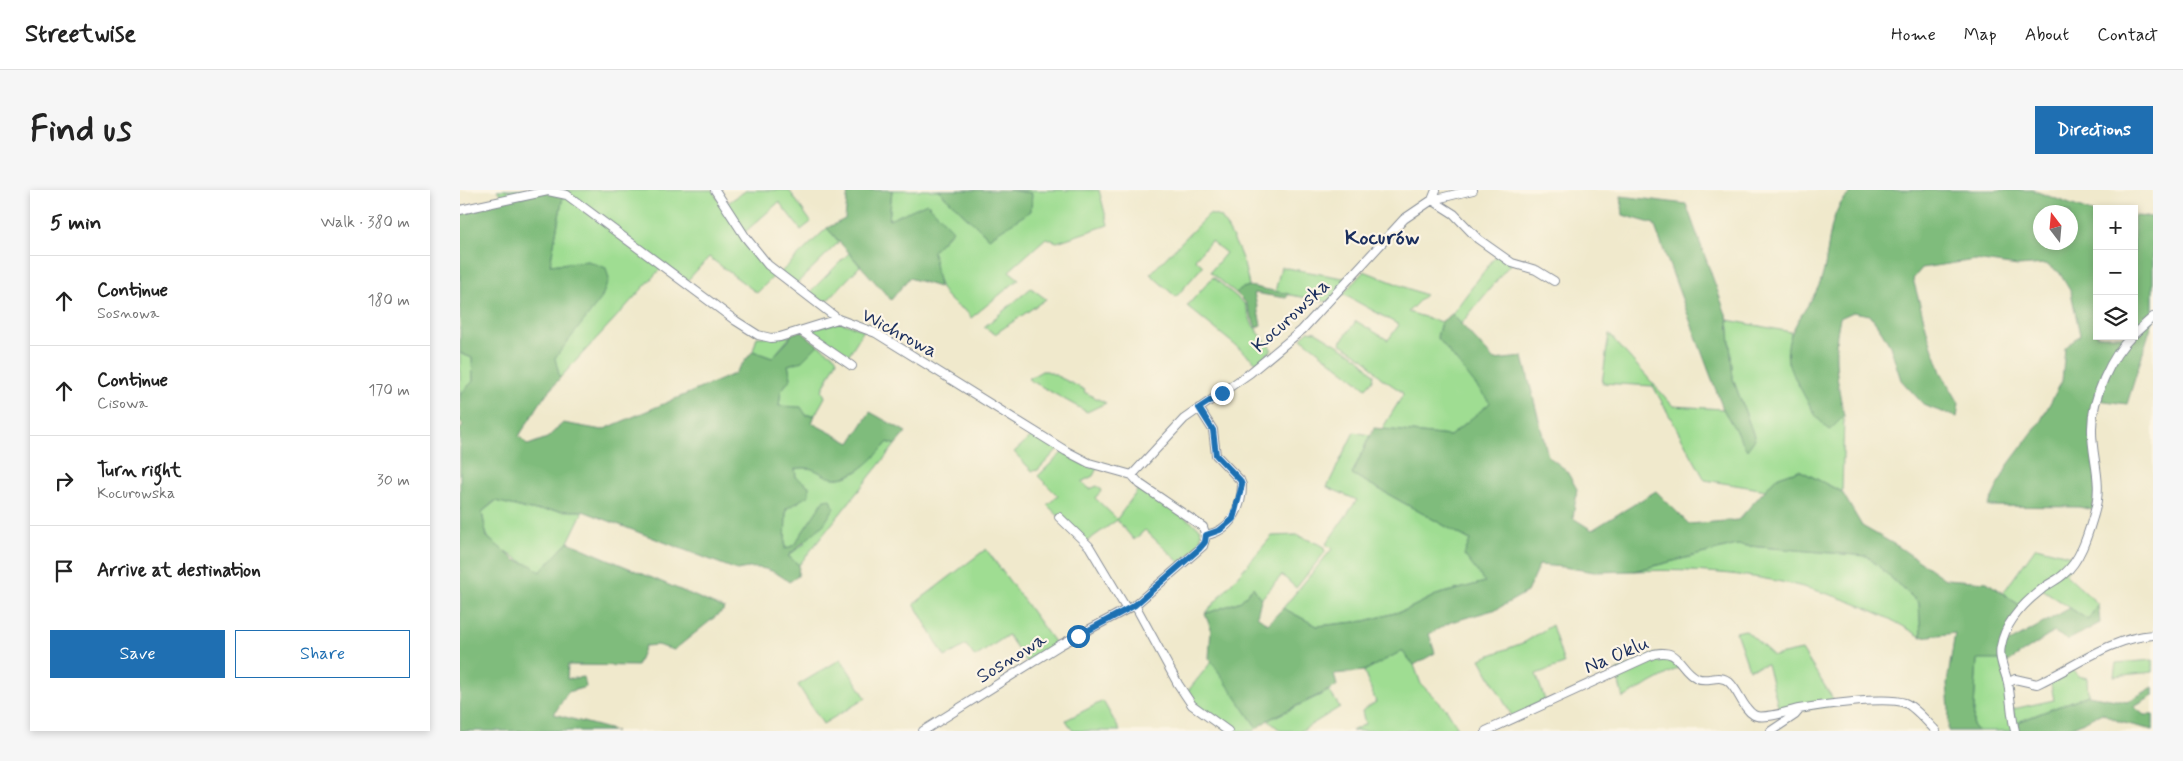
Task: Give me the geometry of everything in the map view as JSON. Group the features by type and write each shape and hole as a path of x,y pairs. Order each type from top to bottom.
{"street":[{"path":"715,190 746,238 768,265 838,319"},
{"path":"1436,190 1432,200 1454,214 1478,239 1512,263 1536,270 1554,281"},
{"name":"Kocurowska","path":"1132,474 1184,419 1250,374 1302,330 1404,219 1432,200 1473,190"},
{"name":"Wichrowa","path":"460,210 548,191 560,192 586,207 700,295 758,335 780,337 838,319 876,333 900,346 1066,451 1089,463 1132,474 1140,484 1202,526 1206,535"},
{"path":"2138,330 2153,317"},
{"path":"801,331 852,366"},
{"path":"2015,731 2010,713 2008,683 2001,660 2000,648 2005,630 2036,595 2065,574 2083,547 2095,512 2099,488 2092,427 2102,383 2121,346 2128,340"},
{"path":"1199,408 1213,430 1216,455 1240,480 1242,485 1233,519 1220,530 1206,535"},
{"path":"1059,517 1090,546 1126,608"},
{"name":"Sosnowa","path":"923,731 1060,646 1126,608 1135,605 1199,549 1205,542 1206,535"},
{"path":"1135,605 1173,676 1192,705 1228,731"},
{"path":"2008,683 2015,679 2038,684 2099,651 2118,643 2153,635"},
{"name":"Na Oklu","path":"1486,731 1661,652 1668,652 1676,657 1689,673 1701,680 1724,678 1730,683 1754,715 1761,717 1800,709"},
{"path":"1771,731 1795,715 1800,709 1861,702 1906,703 1936,731"}],"green space":[{"path":"497,190 712,190 743,238 775,275 757,293 709,257 687,281 665,264 560,378 554,358 565,344 588,261 550,265 563,196 494,202 501,195"},
{"path":"747,190 789,190 811,222 801,230 779,202 745,232 726,204"},
{"path":"848,190 892,190 889,220 927,203 953,230 933,251 939,287 909,278 891,300 827,228 845,219"},
{"path":"892,190 938,190 989,238 1032,193 1008,190 1099,190 1108,225 1057,242 1046,238 1009,271 1019,279 971,318 949,299 938,281 933,251 953,230 889,220"},
{"path":"938,190 1008,190 1032,193 1031,211 989,238"},
{"path":"1855,190 2032,190 2073,205 2033,205 2033,250 2078,250 2078,207 2093,213 2093,340 2138,340 2138,216 2153,217 2153,320 2127,404 2098,400 2092,427 2097,463 2093,510 2079,507 1988,506 2008,465 2040,422 2062,381 2065,348 2080,335 2071,292 2059,272 2045,264 2018,266 1975,260 1922,268 1913,279 1929,338 1941,372 1959,403 1957,417 1925,406 1901,380 1890,346 1870,315 1853,312 1840,318 1836,343 1839,391 1844,416 1830,430 1816,416 1790,367 1787,351 1793,330 1820,283 1824,271 1830,232 1838,208 1845,198"},
{"path":"548,191 563,196 550,265 588,261 606,268 609,279 601,299 555,358 560,378 544,397 519,436 528,445 547,438 563,423 602,430 734,374 753,351 772,358 789,340 791,334 801,331 818,345 802,361 788,365 791,378 781,391 779,406 801,407 806,415 815,415 812,423 850,443 870,412 906,432 895,445 888,442 878,454 859,470 844,477 826,476 809,468 795,469 796,477 809,486 809,495 786,509 785,549 794,545 824,500 831,499 834,508 824,524 788,556 799,565 798,576 789,582 765,569 737,570 583,511 531,510 495,501 482,512 487,537 515,560 531,565 540,572 568,542 725,609 674,650 657,645 645,646 637,666 568,665 567,679 584,677 586,687 568,692 554,714 616,731 460,731 460,430 463,426 460,420 460,395 473,381 472,358 460,353 460,210"},
{"path":"1621,196 1686,204 1728,320 1733,379 1755,439 1747,450 1723,409 1654,224 1623,215"},
{"path":"1209,214 1221,217 1231,235 1242,258 1249,286 1240,289 1236,293 1210,272 1226,253 1211,241 1195,259 1203,266 1176,297 1150,274"},
{"path":"827,228 839,242 795,285 780,273"},
{"path":"849,253 860,266 824,304 808,294"},
{"path":"1497,254 1511,263 1461,324 1452,314"},
{"path":"1281,267 1349,279 1328,302 1275,292"},
{"path":"1364,271 1425,295 1408,312 1441,322 1437,337 1491,403 1450,436 1382,429 1403,395 1402,392 1380,377 1366,360 1340,343 1356,321 1388,340 1399,325 1343,294"},
{"path":"1213,277 1245,304 1252,324 1272,350 1257,363 1187,306"},
{"path":"1249,286 1289,294 1286,298 1254,293 1261,325 1256,328 1246,303 1236,293 1240,289"},
{"path":"1031,288 1046,299 995,334 984,327"},
{"path":"1452,314 1494,360 1523,357 1548,456 1566,470 1577,489 1573,518 1592,530 1656,491 1689,524 1738,520 1776,478 1799,470 1842,492 1862,526 1899,547 1945,579 1987,582 2022,607 2001,647 2070,608 2088,620 2098,604 2100,623 2068,640 2054,632 2002,666 2001,660 1977,660 1973,725 1978,731 1948,731 1947,683 1955,633 1921,637 1919,603 1867,556 1737,545 1634,571 1594,572 1539,565 1527,592 1497,609 1451,622 1429,634 1435,653 1414,665 1402,651 1364,671 1334,674 1337,686 1268,720 1257,728 1209,658 1211,629 1205,614 1241,601 1253,587 1261,599 1257,616 1268,624 1283,608 1317,626 1365,621 1406,610 1436,595 1485,582 1464,555 1470,540 1352,474 1374,428 1450,436 1490,403 1437,337 1441,322"},
{"path":"1728,320 1791,332 1788,363 1830,430 1844,416 1842,492 1799,470 1776,478 1766,490 1705,480 1653,386 1602,383 1609,334 1673,406 1723,409 1747,449 1755,439 1733,379"},
{"path":"839,322 864,330 846,359 811,334 811,330"},
{"path":"1308,331 1316,332 1359,358 1374,375 1373,380 1366,388 1301,338"},
{"path":"791,336 772,358 753,351 757,337"},
{"path":"818,345 835,356 837,360 822,390 825,397 815,415 806,415 779,406 781,391 791,378 788,365 802,361"},
{"path":"460,353 472,358 473,381 460,395"},
{"path":"1042,371 1047,371 1085,390 1084,392 1106,403 1087,412 1028,379"},
{"path":"1354,432 1370,435 1352,474 1470,540 1485,582 1436,595 1406,610 1365,621 1317,626 1283,608 1332,549 1326,544 1357,500 1327,487"},
{"path":"1034,434 1058,449 1038,470 1032,471 1014,452"},
{"path":"888,442 895,445 799,565 788,556 805,543 810,521 794,545 785,549 786,509 799,502 795,469 808,468 829,477 843,478 864,466"},
{"path":"1063,452 1097,468 1093,476 1081,482 1090,489 1097,486 1102,490 1095,498 1117,519 1140,487 1200,528 1201,539 1199,544 1180,563 1145,530 1134,540 1117,520 1086,542 1047,505 1058,496 1038,476"},
{"path":"496,501 531,510 583,511 568,542 540,573 504,551 487,535 482,512"},
{"path":"1297,535 1323,546 1325,552 1296,588 1282,575 1261,599 1253,587 1241,601 1205,614 1272,536"},
{"path":"1737,545 1867,556 1919,603 1921,637 1889,618 1854,603 1819,591 1783,582 1708,572 1634,571"},
{"path":"2036,547 2076,557 2065,574 2098,604 2088,620 2042,589 2022,607 2003,593"},
{"path":"986,549 1057,646 1028,664 1008,635 975,657 966,645 945,657 914,604"},
{"path":"1552,625 1564,664 1536,674 1546,703 1513,718 1480,659 1525,642"},
{"path":"1745,630 1774,656 1802,650 1837,705 1780,713 1767,664 1749,669 1736,632"},
{"path":"1402,651 1414,665 1421,684 1447,710 1460,731 1352,731 1365,724 1362,711 1376,702 1364,671"},
{"path":"1661,652 1684,665 1623,698 1616,671"},
{"path":"841,659 866,698 823,724 798,685"},
{"path":"1977,659 2001,660 2015,731 1978,731 1973,725"},
{"path":"2153,660 2153,672 2114,676 2116,663"},
{"path":"1212,661 1257,728 1254,731 1229,731 1199,709 1187,692"},
{"path":"2071,667 2078,676 2087,678 2088,695 2015,723 2013,709 2054,700 2050,680"},
{"path":"2153,687 2153,696 2134,707 2144,715 2153,715 2153,730 2120,722 2102,713 2065,731 2015,731 2013,724 2088,695 2127,702"},
{"path":"1329,691 1340,707 1301,731 1281,731 1268,720"},
{"path":"1103,701 1120,731 1073,731 1066,720"}],"district":[{"name":"Kocurów","path":"1382,237"}],"route":[{"path":"1078,636 1126,608 1135,605 1199,549 1205,542 1206,535 1220,530 1233,519 1242,491 1242,485 1240,480 1216,455 1213,444 1213,430 1206,416 1199,408 1222,393"}]}
